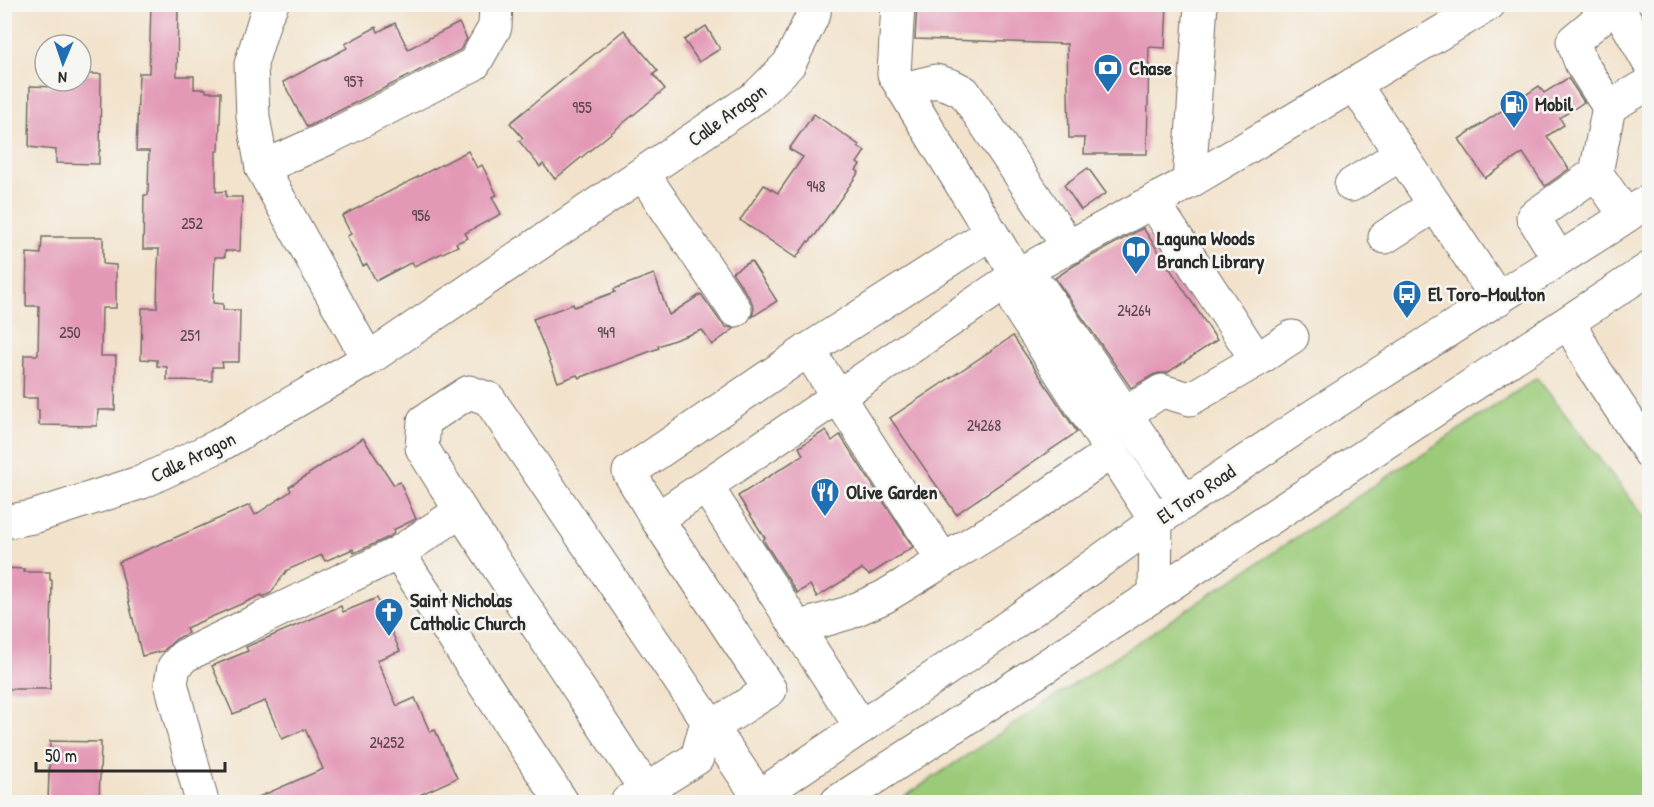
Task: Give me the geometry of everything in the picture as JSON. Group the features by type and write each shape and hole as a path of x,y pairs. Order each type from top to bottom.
{"main road":[{"path":"272,4 266,15 251,64 253,117 262,168 368,359"},
{"path":"262,168 328,138 474,63 495,27 496,4"},
{"path":"898,4 894,74 1022,283 1042,291 1185,502"},
{"path":"1189,182 1201,4"},
{"path":"657,519 838,396 1022,283 1069,247 1189,182 1489,4"},
{"path":"1559,259 1533,217 1596,173 1609,107 1581,63 1574,41 1616,5 1650,64"},
{"name":"Calle Aragon","path":"4,522 33,517 142,482 218,446 368,359 757,96 789,64 815,9"},
{"path":"903,89 936,81 964,92 1069,247"},
{"path":"1609,107 1650,83"},
{"path":"1354,84 1497,299"},
{"path":"1351,185 1401,154"},
{"path":"1596,173 1638,208"},
{"path":"644,174 735,310"},
{"path":"1153,202 1257,360"},
{"path":"1385,237 1435,205"},
{"name":"El Toro Road","path":"755,800 998,634 1156,521 1315,415 1638,208"},
{"path":"755,800 712,726 489,399 469,392 424,421 423,448 637,796 697,758 704,732 712,726 770,690 657,519 629,472 808,350 991,233"},
{"path":"837,802 1650,268"},
{"path":"1022,283 1017,305 1156,521 1155,594"},
{"path":"1569,322 1593,368 1650,453"},
{"path":"1125,414 1162,391 1190,399 1292,337"},
{"path":"808,350 943,560"},
{"path":"797,628 848,613 884,597 1034,506 1111,452"},
{"path":"706,486 861,728"},
{"path":"202,802 171,683 174,667 184,656 398,553 461,512"},
{"path":"398,553 561,802"}],"green space":[{"path":"1537,378 1649,523 1649,802 896,802"}],"building":[{"path":"151,4 178,4 177,76 194,76 194,89 221,92 219,151 216,151 216,192 226,191 226,197 242,197 240,251 225,251 225,257 215,257 213,303 223,304 223,310 240,310 239,362 222,362 223,367 212,367 212,381 167,380 167,367 157,366 157,360 141,359 142,308 157,308 159,249 143,249 144,195 148,195 149,151 136,151 139,73 149,73"},
{"path":"917,4 1167,4 1165,48 1149,47 1147,154 1084,154 1085,138 1069,138 1067,44 915,39"},
{"path":"395,23 408,49 459,23 467,39 460,50 307,127 283,82 347,48 345,44 376,27 378,32"},
{"path":"706,26 720,49 699,62 684,40"},
{"path":"624,30 658,71 653,74 665,89 555,179 543,164 540,167 519,141 523,138 510,123"},
{"path":"93,74 101,74 99,164 56,163 56,150 29,147 30,86 33,86 33,93 93,93"},
{"name":"Mobil","path":"1568,78 1584,102 1560,118 1564,125 1547,136 1569,169 1545,186 1523,153 1485,178 1459,139 1539,86 1544,93"},
{"path":"814,114 865,151 857,163 860,165 856,170 859,172 816,234 796,258 740,220 764,185 778,193 803,157 789,149"},
{"path":"468,151 477,168 482,165 497,195 492,197 501,214 465,233 468,238 456,243 458,246 414,266 412,262 376,281 367,264 363,266 347,236 351,234 342,216"},
{"path":"1088,168 1106,193 1081,210 1064,185"},
{"path":"1143,228 1217,340 1167,373 1153,375 1131,388 1055,278"},
{"path":"42,237 103,237 103,264 116,265 116,308 102,308 101,356 116,356 115,410 98,410 97,426 39,425 37,398 23,398 24,355 38,355 39,306 26,306 27,253 41,254"},
{"path":"751,261 777,301 752,317 754,308 751,300 732,272"},
{"path":"654,274 669,315 701,294 726,327 735,328 712,345 702,330 579,378 577,375 558,382 533,319 615,292 614,289"},
{"path":"1013,336 1077,432 956,514 890,418"},
{"name":"Olive Garden","path":"826,430 832,441 840,435 913,547 869,575 862,569 817,597 810,585 797,593 738,496 803,455 799,447"},
{"path":"363,438 394,485 400,482 416,519 393,530 394,533 389,537 354,553 353,549 325,561 322,555 287,570 271,593 186,628 188,633 176,639 163,651 142,656 119,562 250,505 255,515 291,491 289,487"},
{"path":"4,568 24,569 24,572 50,572 50,580 52,580 50,689 4,689"},
{"path":"377,598 400,651 377,660 397,706 415,698 430,732 435,730 457,778 404,802 247,802 323,769 305,729 282,739 265,701 233,714 212,666 248,651 246,647 341,606 343,612"},
{"path":"50,741 101,742 99,802 48,802"}],"place":[{"name":"Chase","path":"1108,94"},
{"name":"Mobil","path":"1514,130"},
{"name":"Laguna Woods Branch Library","path":"1136,276"},
{"name":"El Toro-Moulton","path":"1407,320"},
{"name":"Olive Garden","path":"825,518"},
{"name":"Saint Nicholas Catholic Church","path":"389,638"}]}
